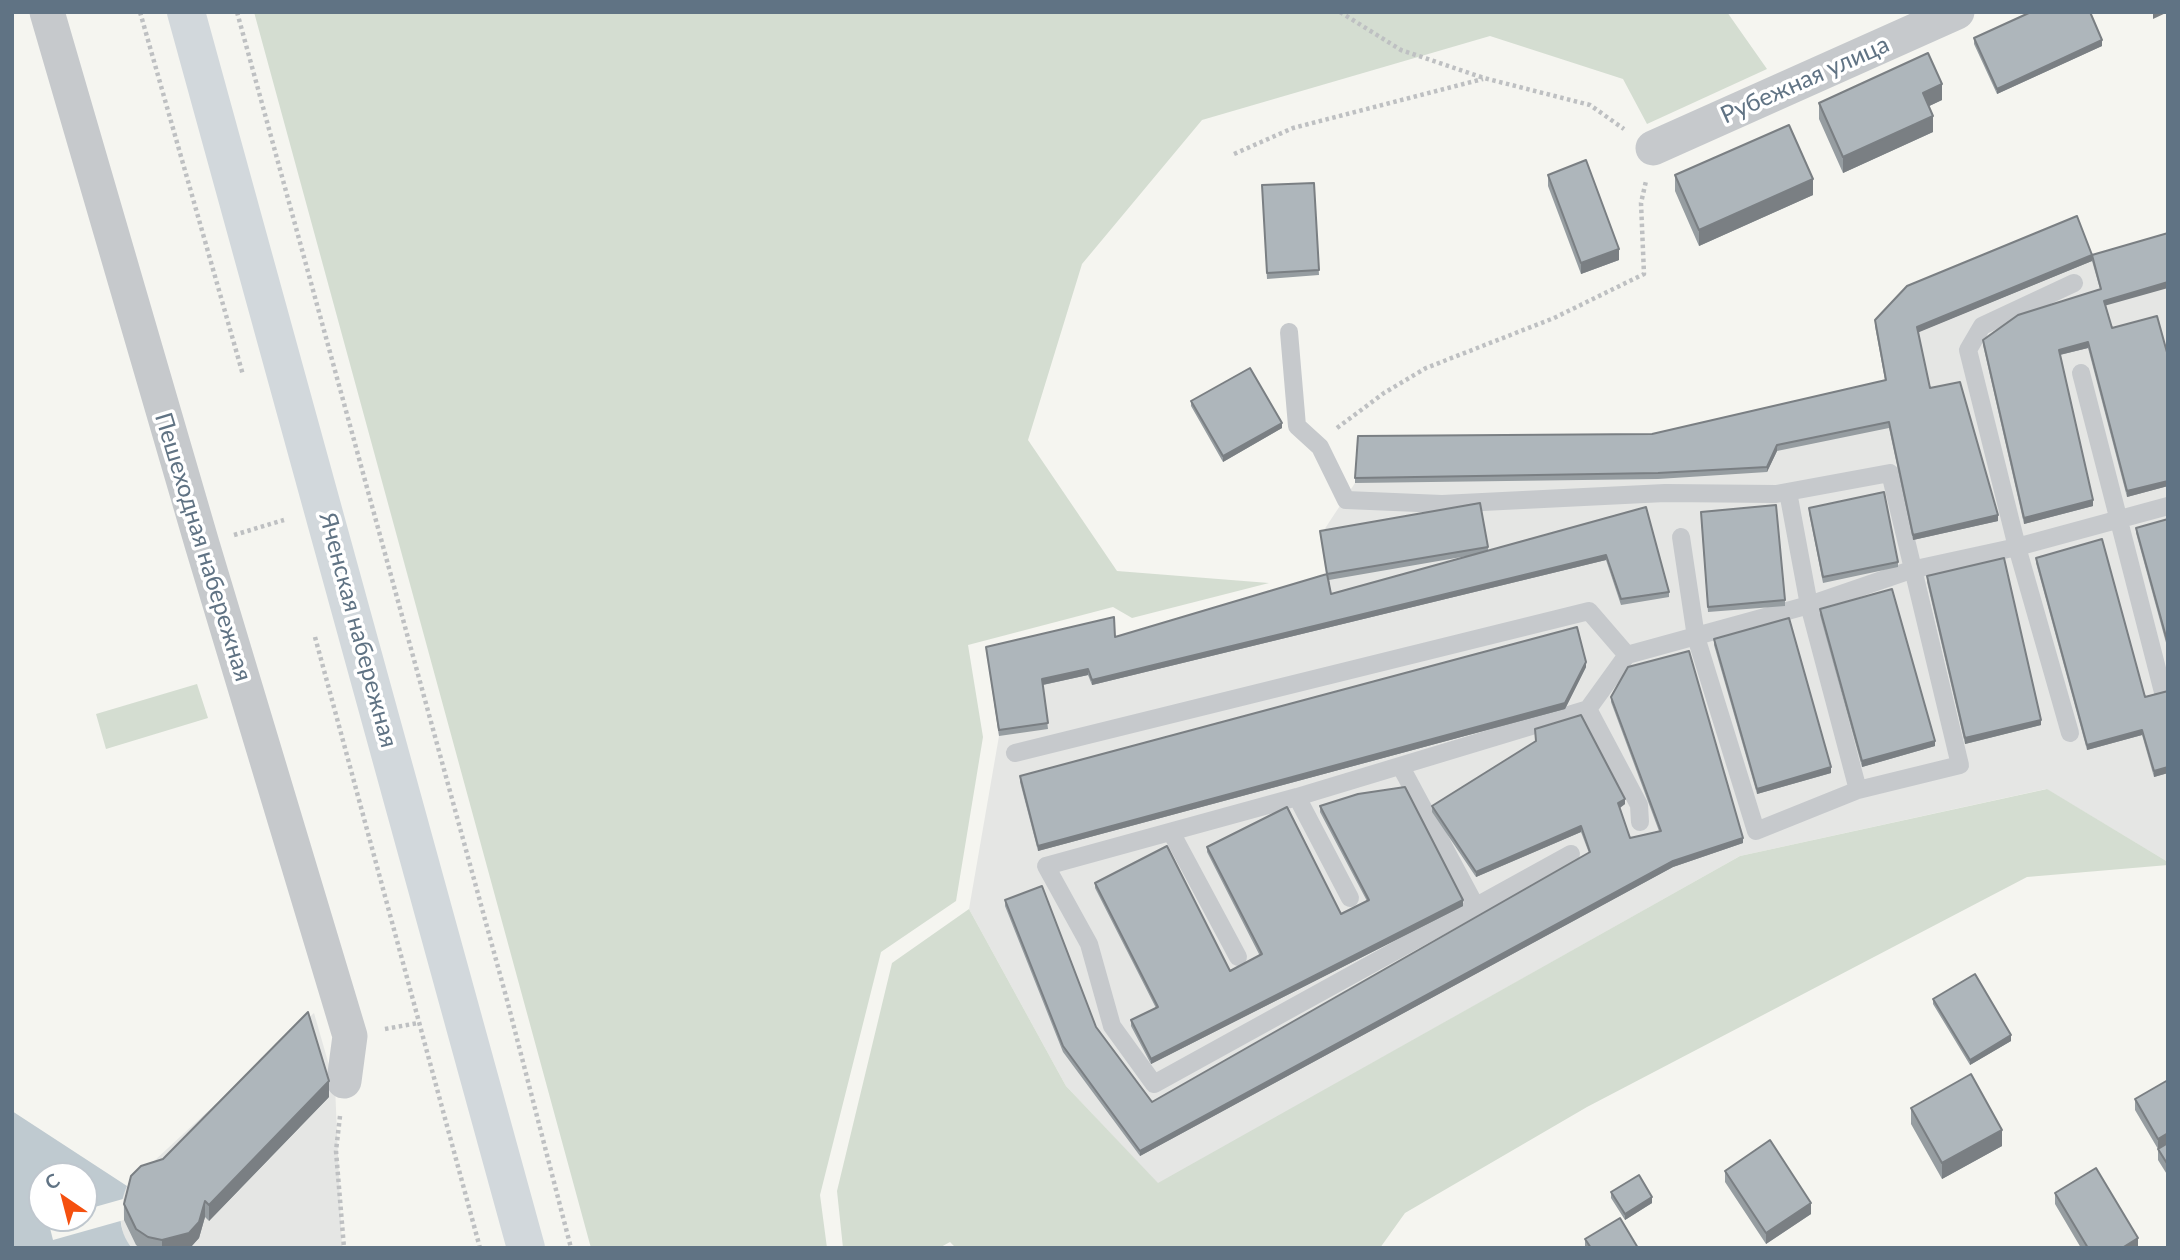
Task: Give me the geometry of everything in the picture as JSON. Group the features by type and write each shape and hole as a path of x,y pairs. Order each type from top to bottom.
{"street":[{"name":"Пешеходная набережная","path":"47,12 202,544 350,1036 344,1081"},
{"name":"Яченская набережная","path":"186,12 526,1248"},
{"name":"Рубежная улица","path":"1653,148 1957,12"}],"lane":[{"path":"2070,733 2017,547 1968,350 1982,326 2074,283"},
{"path":"1289,332 1297,426 1320,447 1346,500 1442,504 1528,498 1788,492 1890,473 1911,570 1960,765 1858,790 1756,831 1696,636 1681,537"},
{"path":"2081,373 2164,696"},
{"path":"1788,492 1809,605 1858,790"},
{"path":"1571,854 1154,1084 1112,1026 1089,944 1046,866 1401,767 1588,709 1627,655 1809,605 1911,570 2017,547 2168,506"},
{"path":"1015,753 1589,611 1627,655"},
{"path":"1588,709 1639,805 1640,822"},
{"path":"1401,767 1475,905"},
{"path":"1297,797 1350,898"},
{"path":"1171,832 1238,957"}],"path":[{"path":"140,12 246,387"},
{"path":"237,12 507,1000 571,1248"},
{"path":"1320,447 1341,422 1426,368 1554,318 1644,274 1641,204 1653,148 1590,105 1484,78 1401,50 1340,12"},
{"path":"1234,154 1293,128 1484,78"},
{"path":"280,507 288,534"},
{"path":"202,544 284,520"},
{"path":"312,626 480,1248"},
{"path":"344,1081 336,1152 344,1248"}],"shaded area":[{"path":"254,12 1727,12 1767,69 1647,124 1623,79 1490,36 1202,120 1082,264 1028,440 1117,571 1269,583 1132,618 1113,607 968,645 983,737 956,901 881,952 820,1195 827,1248 591,1248"},
{"path":"2168,238 2168,862 2046,789 1740,856 1158,1184 1066,1086 969,909 999,736 986,653 1114,622 1115,642 1327,580 1320,536 1355,483 1357,442 1652,439 1886,385 1875,326"},
{"path":"197,684 208,718 106,749 96,714"},
{"path":"2047,789 2168,862 2168,865 2027,877 1587,1107 1405,1213 1380,1248 956,1248 950,1242 939,1248 843,1248 837,1191 892,963 969,909 1066,1086 1158,1183 1740,856"},
{"path":"314,1013 335,1086 342,1248 132,1248 124,1238 120,1217 122,1198 127,1186"},
{"path":"12,1111 90,1162 28,1162 28,1232 98,1232 98,1167 127,1186 120,1218 124,1234 132,1248 12,1248"}],"pier":[{"path":"123,1199 124,1220 98,1227 98,1206"},
{"path":"51,1232 81,1232 53,1240"}],"building":[{"path":"2031,12 2090,12 2102,40 1997,89 1974,38"},
{"path":"1928,53 1942,84 1923,93 1933,116 1843,157 1819,103"},
{"path":"1789,125 1813,179 1699,230 1675,175"},
{"path":"1586,160 1619,249 1581,263 1548,175"},
{"path":"1314,183 1319,270 1267,273 1262,185"},
{"path":"2077,216 2092,255 1917,327 1930,388 1960,382 1998,515 1913,535 1889,422 1777,445 1767,467 1658,473 1355,478 1358,436 1652,434 1886,380 1875,320 1907,286"},
{"path":"2168,233 2168,282 2104,301 2112,328 2157,316 2168,356 2168,481 2127,491 2088,342 2059,350 2093,500 2024,518 1983,340 2018,315 2101,289 2092,255"},
{"path":"1250,368 1282,423 1223,456 1191,401"},
{"path":"1884,492 1898,562 1823,577 1809,508"},
{"path":"1480,503 1488,547 1327,574 1320,531"},
{"path":"1776,505 1785,600 1708,607 1701,512"},
{"path":"1646,507 1669,592 1621,599 1606,555 1092,680 1088,669 1042,679 1048,723 999,730 986,647 1114,617 1115,637 1327,574 1331,594"},
{"path":"2168,519 2168,644 2136,528"},
{"path":"2102,539 2145,697 2168,691 2168,767 2154,771 2142,730 2087,745 2036,558"},
{"path":"2004,558 2041,720 1965,738 1927,576"},
{"path":"1892,589 1935,741 1862,761 1820,609"},
{"path":"1789,618 1831,767 1757,789 1714,639"},
{"path":"1577,627 1586,662 1565,703 1038,846 1020,776"},
{"path":"1689,651 1743,838 1673,861 1140,1151 1063,1046 1005,900 1042,886 1096,1027 1152,1102 1590,852 1581,826 1476,872 1432,806 1536,741 1535,729 1581,715 1625,799 1618,803 1630,838 1661,831 1611,697 1628,667"},
{"path":"1405,787 1463,900 1151,1059 1131,1020 1158,1007 1095,883 1167,846 1230,971 1262,954 1207,847 1287,807 1341,914 1369,900 1320,806 1358,794"},
{"path":"1975,974 2011,1035 1970,1060 1933,999"},
{"path":"308,1012 329,1081 209,1205 205,1201 199,1222 189,1233 162,1240 148,1237 136,1229 124,1204 131,1176 141,1166 163,1159"},
{"path":"1971,1074 2002,1130 1942,1163 1911,1108"},
{"path":"2168,1080 2168,1133 2158,1139 2135,1099"},
{"path":"1770,1140 1811,1203 1766,1233 1725,1171"},
{"path":"2168,1143 2168,1165 2158,1149"},
{"path":"2096,1168 2138,1238 2122,1248 2088,1248 2055,1193"},
{"path":"1639,1175 1652,1197 1625,1214 1611,1192"},
{"path":"1620,1218 1638,1248 1591,1248 1585,1239"}]}
